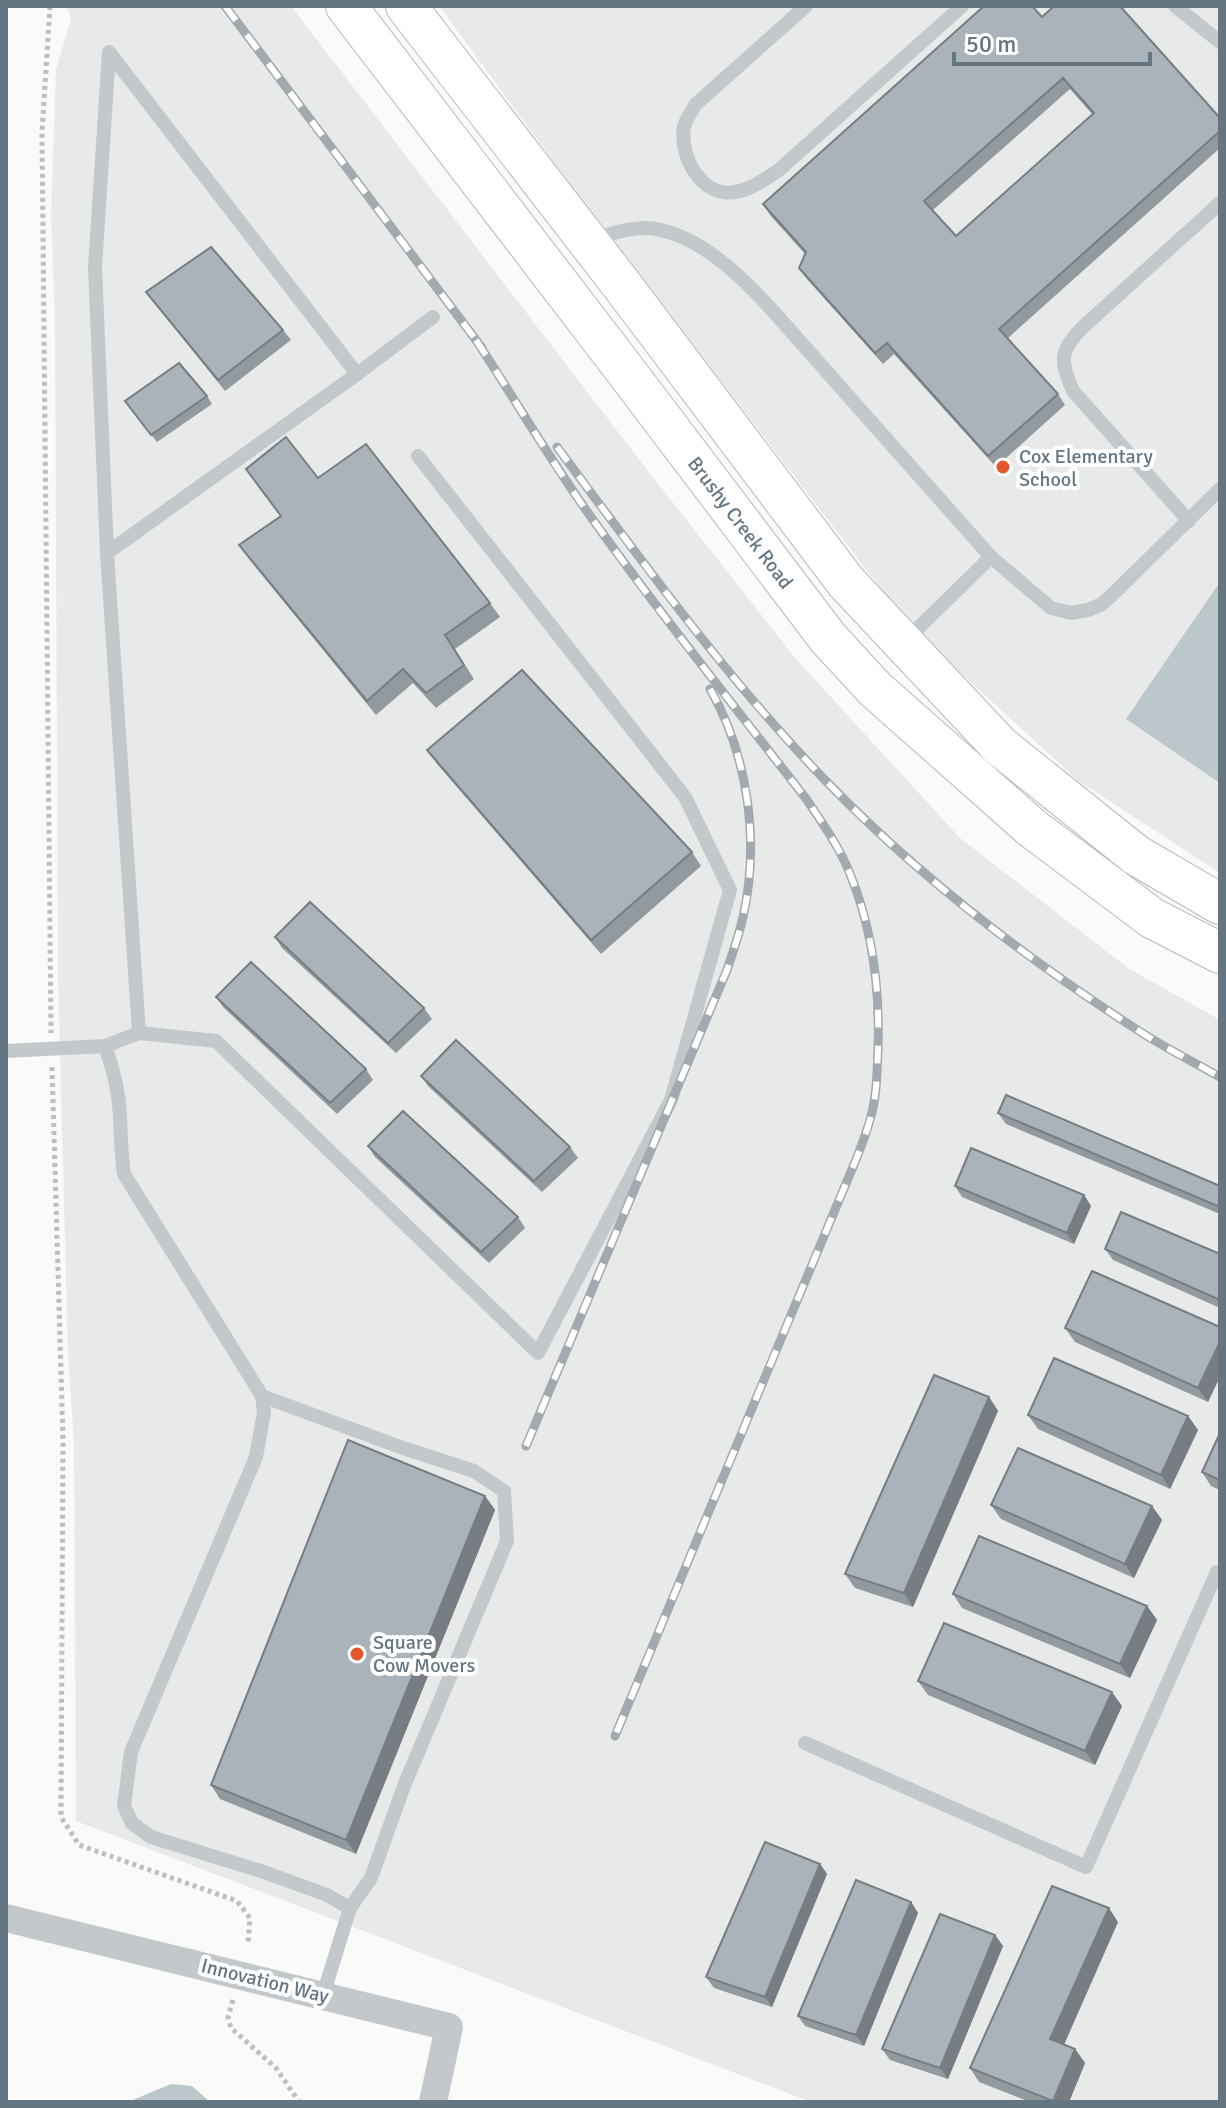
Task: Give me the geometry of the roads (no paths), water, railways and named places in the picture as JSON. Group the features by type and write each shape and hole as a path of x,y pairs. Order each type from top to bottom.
{"main road":[{"name":"Brushy Creek Road","path":"346,6 828,638 865,679 1032,828 1152,918 1220,953"},
{"path":"406,6 846,582 1000,746 1136,855 1220,904"},
{"path":"392,66 461,110 802,565 849,623 869,643 885,648 902,643"}],"street":[{"name":"Innovation Way","path":"6,1918 449,2027 433,2102"}],"lane":[{"path":"806,6 695,105 684,125 684,147 694,173 713,190 734,192 759,183 780,169 962,6"},
{"path":"1175,6 1220,42"},
{"path":"139,1033 107,553 95,267 109,52 357,374"},
{"path":"1189,521 1073,391 1062,356 1069,342 1083,327 1220,203"},
{"path":"587,241 624,230 648,228 676,235 714,256 773,311 991,557 1051,608 1071,613 1102,604 1220,489"},
{"path":"107,553 433,317"},
{"path":"6,1051 105,1046 139,1033 216,1041 538,1353 671,1100 730,890 685,797 418,456"},
{"path":"902,643 991,557"},
{"path":"105,1046 113,1070 120,1113 124,1174 262,1396 264,1412 256,1457 131,1752 124,1806 132,1823 151,1837 264,1872 327,1895 350,1908"},
{"path":"262,1396 474,1471 504,1491 507,1541 404,1786 371,1878 350,1908 323,1995"},
{"path":"805,1743 1086,1867 1217,1572 1220,1573"}],"railway":[{"path":"225,6 482,348"},
{"path":"476,340 596,524 807,800 831,836 858,895 876,982 876,1083 866,1134 615,1736"},
{"path":"557,447 719,660 789,742 861,816 935,882 1013,944 1146,1036 1220,1077"},
{"path":"526,1446 727,970 741,924 750,859 747,800 734,742 710,689"}],"place":[{"name":"Cox Elementary School","path":"1003,467"},
{"name":"Square Cow Movers","path":"357,1654"}]}
